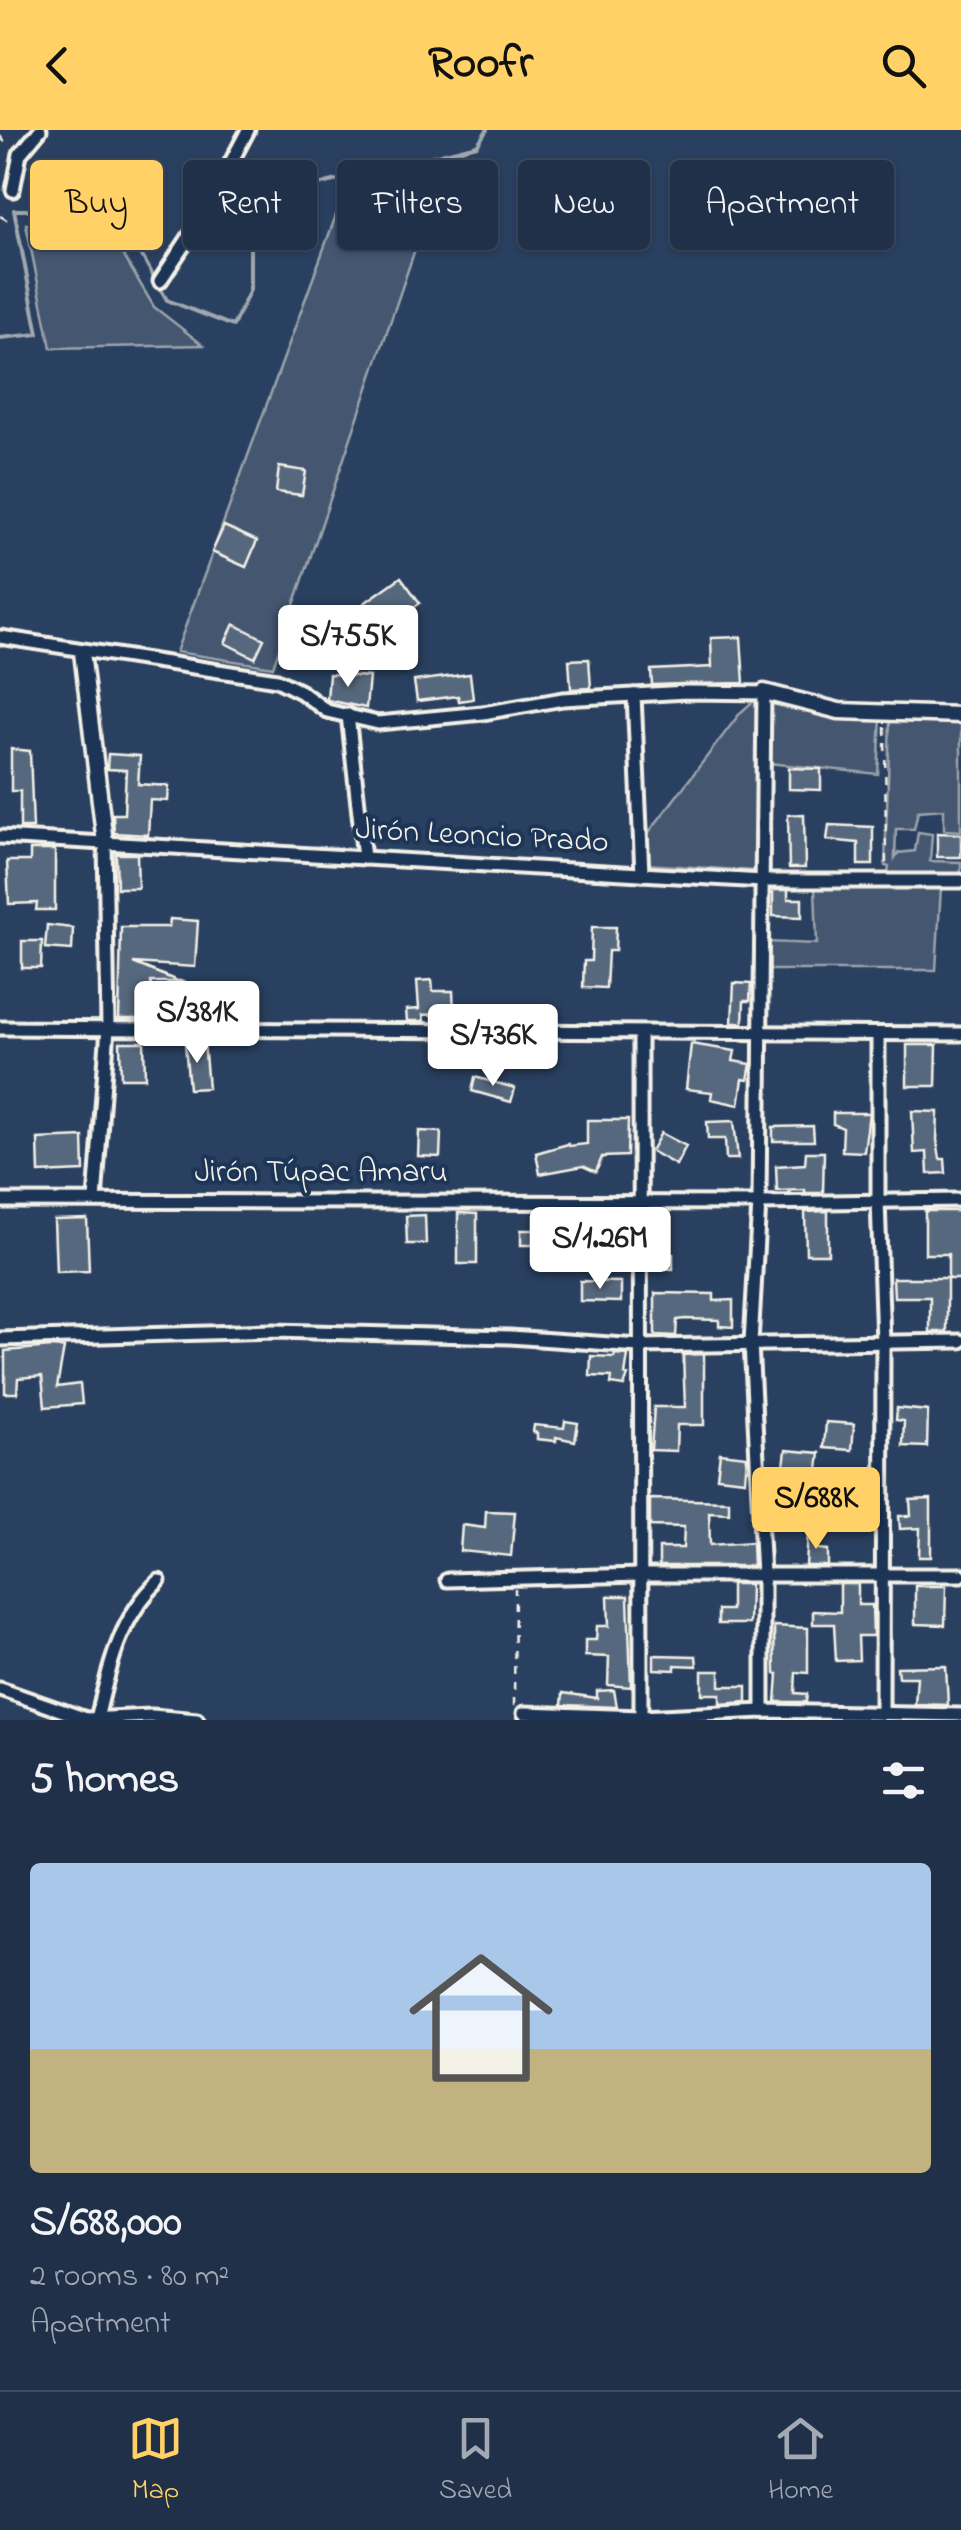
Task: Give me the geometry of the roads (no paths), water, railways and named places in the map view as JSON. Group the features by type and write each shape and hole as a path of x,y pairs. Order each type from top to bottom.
{"street":[{"path":"13,190 20,154 40,130"},
{"path":"160,281 201,219 248,130"},
{"path":"0,638 277,680 327,711 378,722 484,713 562,699 764,692 839,711 961,715"},
{"path":"82,652 105,844 108,1028 95,1200"},
{"path":"764,692 759,1203 751,1343 763,1575 764,1711"},
{"path":"634,695 642,874"},
{"path":"348,715 364,858"},
{"name":"Jirón Leoncio Prado","path":"0,837 763,880 961,881"},
{"path":"0,1028 961,1034"},
{"path":"640,1034 641,1718"},
{"path":"878,1034 883,1342 882,1714"},
{"name":"Jirón Túpac Amaru","path":"0,1201 961,1200"},
{"path":"0,1339 357,1332 638,1346 961,1342"},
{"path":"447,1580 641,1575 961,1576"},
{"path":"97,1719 121,1631 159,1580"},
{"path":"0,1689 86,1719 152,1716 197,1720"},
{"path":"524,1713 641,1718 764,1711 961,1715"}],"waterway":[{"path":"0,338 38,334 14,210 116,210 167,300 233,326 250,290 250,242 258,219 274,196 477,145 487,130"}]}
